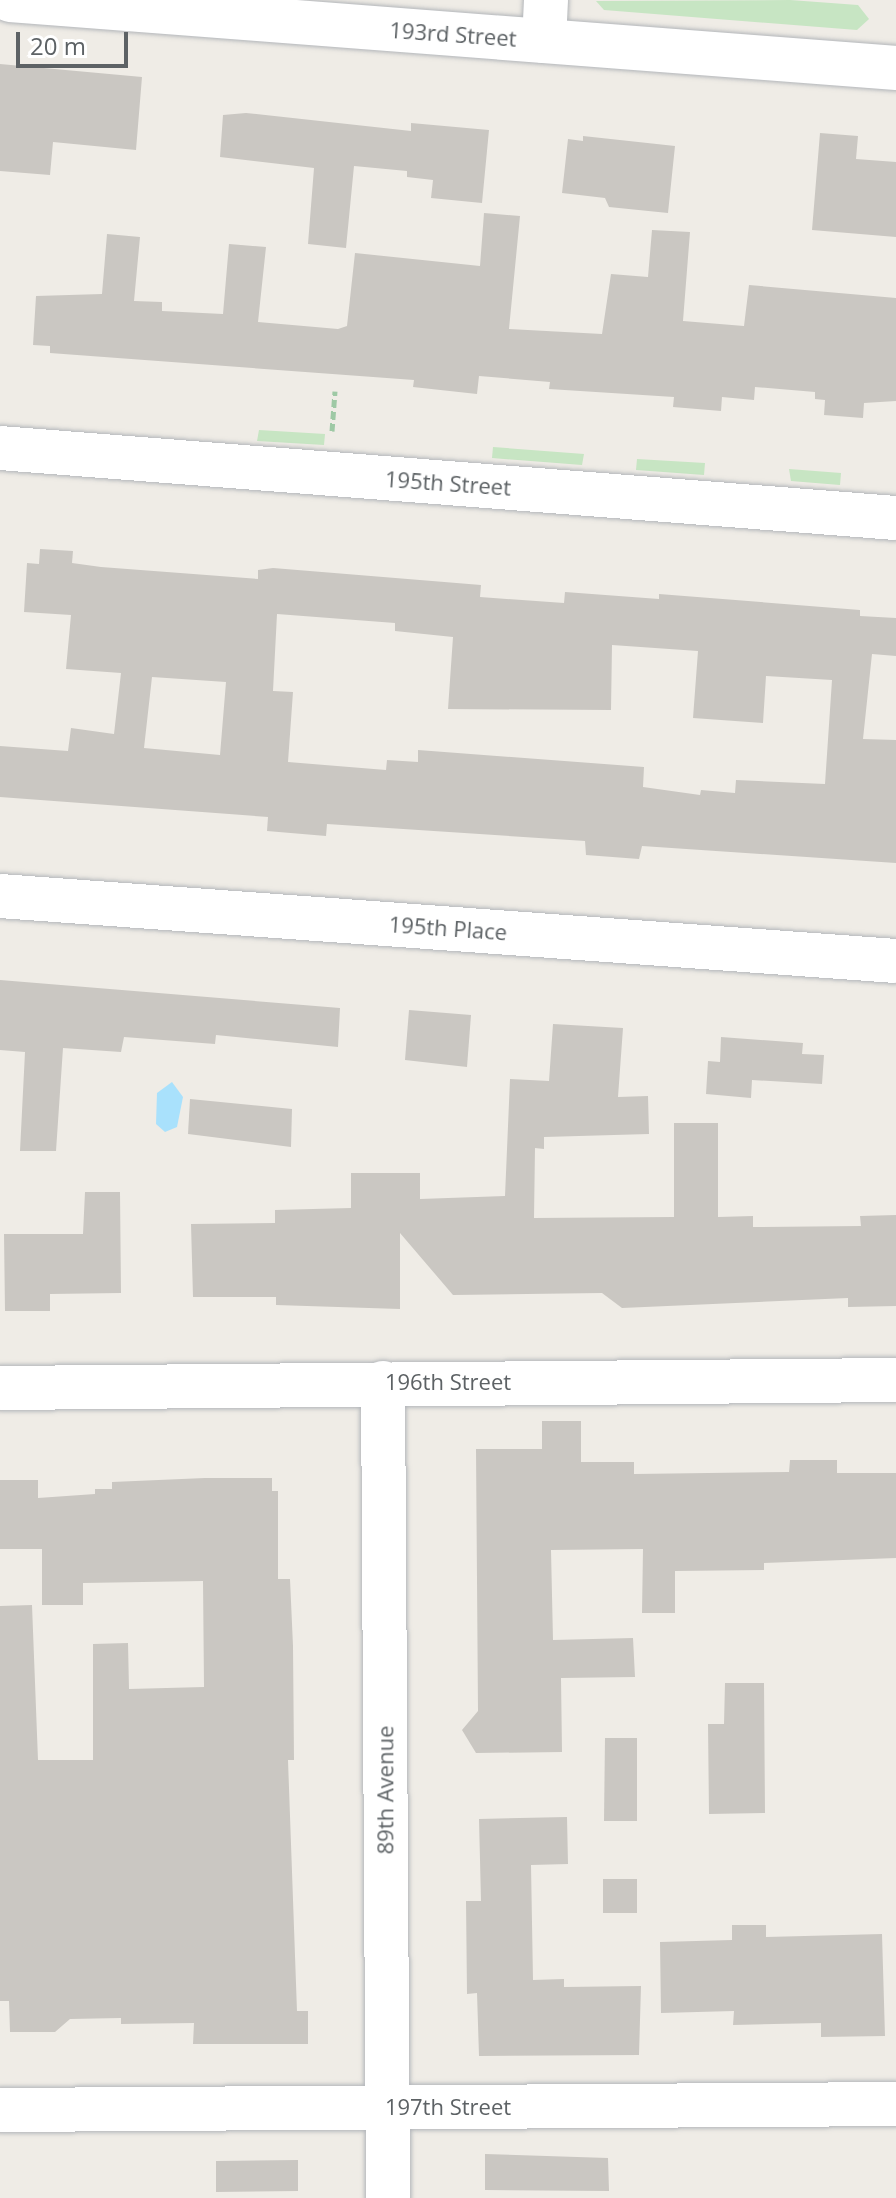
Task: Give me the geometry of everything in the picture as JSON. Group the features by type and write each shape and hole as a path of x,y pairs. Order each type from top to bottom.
{"street":[{"name":"193rd Street","path":"10,0 545,20 896,68"},
{"name":"195th Street","path":"0,448 896,518"},
{"name":"195th Place","path":"0,896 896,961"},
{"name":"196th Street","path":"0,1388 896,1380"},
{"name":"89th Avenue","path":"383,1383 388,2198"},
{"name":"197th Street","path":"0,2110 896,2104"}],"path":[{"path":"332,431 335,391"}],"green space":[{"path":"790,0 858,5 869,19 857,30 604,10 596,1"},
{"path":"259,430 325,434 324,445 257,441"},
{"path":"493,447 584,454 582,465 492,458"},
{"path":"637,459 705,463 704,475 636,470"},
{"path":"789,469 841,473 840,485 791,481"}],"water":[{"path":"172,1082 183,1097 177,1127 165,1132 156,1124 157,1093"}],"building":[{"path":"0,64 142,77 136,150 53,142 50,175 0,171"},
{"path":"246,113 411,131 411,123 489,130 482,203 431,198 433,180 407,177 407,171 354,166 346,248 308,244 314,168 220,157 223,115"},
{"path":"820,133 858,136 856,159 896,162 896,237 812,230"},
{"path":"583,136 675,146 668,213 609,207 605,198 562,193 568,139 583,141"},
{"path":"484,213 520,216 509,329 602,334 611,274 648,277 652,230 690,232 683,321 744,326 749,285 896,298 896,401 864,403 863,418 824,415 825,400 815,399 815,392 755,387 754,400 722,397 721,411 673,407 674,397 549,389 550,382 479,376 477,394 413,387 414,380 50,353 50,346 33,345 36,296 102,294 107,234 140,237 134,301 162,302 162,311 223,314 229,244 266,247 258,322 338,329 347,326 355,253 480,266"},
{"path":"40,549 73,551 72,563 101,567 258,579 258,570 273,568 481,585 480,597 564,603 565,592 659,599 659,594 860,610 860,616 896,618 896,656 872,654 863,739 896,740 896,863 642,846 639,859 586,855 585,841 327,824 326,836 267,831 268,817 0,797 0,746 68,751 71,728 114,734 121,673 66,669 71,615 24,612 27,563 39,564","holes":["277,614 395,623 395,631 453,637 448,709 611,710 612,645 698,651 693,718 763,723 766,676 832,680 825,784 736,780 735,793 701,790 700,795 643,787 644,767 418,750 418,762 387,760 386,770 288,762 293,692 273,691","152,677 226,682 220,755 144,748"]},
{"path":"0,980 340,1008 338,1047 216,1035 215,1044 124,1037 121,1052 63,1048 56,1151 20,1151 25,1052 0,1050"},
{"path":"409,1010 471,1015 467,1067 405,1060"},
{"path":"553,1024 623,1028 618,1097 648,1096 649,1134 544,1137 544,1149 535,1148 534,1218 674,1217 674,1123 718,1123 718,1217 753,1216 753,1227 861,1226 860,1216 896,1215 896,1306 848,1307 848,1298 622,1308 602,1293 453,1295 400,1233 400,1309 276,1305 276,1297 193,1297 191,1224 275,1223 275,1210 351,1208 351,1173 420,1173 420,1199 505,1196 510,1079 549,1081"},
{"path":"721,1037 803,1043 802,1054 824,1055 822,1084 752,1080 751,1098 706,1094 708,1061 720,1062"},
{"path":"190,1099 292,1109 291,1147 188,1134"},
{"path":"85,1192 120,1192 121,1293 50,1294 50,1311 5,1311 4,1234 83,1234"},
{"path":"542,1421 581,1421 581,1462 634,1462 634,1474 789,1472 790,1460 837,1460 837,1473 896,1473 896,1558 764,1563 764,1570 675,1571 675,1613 642,1613 643,1549 551,1550 553,1640 633,1638 635,1677 561,1678 562,1752 476,1753 462,1730 478,1711 476,1449 542,1449"},
{"path":"272,1478 272,1491 278,1491 278,1579 290,1579 293,1646 294,1760 288,1760 297,2011 308,2011 308,2044 193,2044 194,2023 121,2024 121,2018 70,2019 55,2032 10,2032 9,2001 0,2001 0,1606 32,1605 38,1760 93,1760 93,1644 128,1643 129,1689 204,1687 203,1581 83,1583 83,1605 42,1605 42,1549 0,1549 0,1480 38,1480 38,1498 95,1494 95,1489 112,1489 112,1482"},
{"path":"725,1683 764,1683 765,1813 709,1814 708,1724 724,1724"},
{"path":"605,1738 637,1738 637,1821 604,1821"},
{"path":"567,1817 568,1864 531,1865 533,1980 564,1979 564,1987 641,1986 639,2055 479,2056 477,1993 467,1994 466,1901 481,1901 479,1819"},
{"path":"603,1879 637,1879 637,1913 603,1913"},
{"path":"732,1925 766,1925 766,1937 882,1934 885,2036 821,2037 821,2023 733,2025 734,2011 661,2013 660,1942 732,1940"},
{"path":"485,2154 608,2158 609,2191 485,2190"},
{"path":"298,2160 298,2191 216,2192 216,2161"}]}
